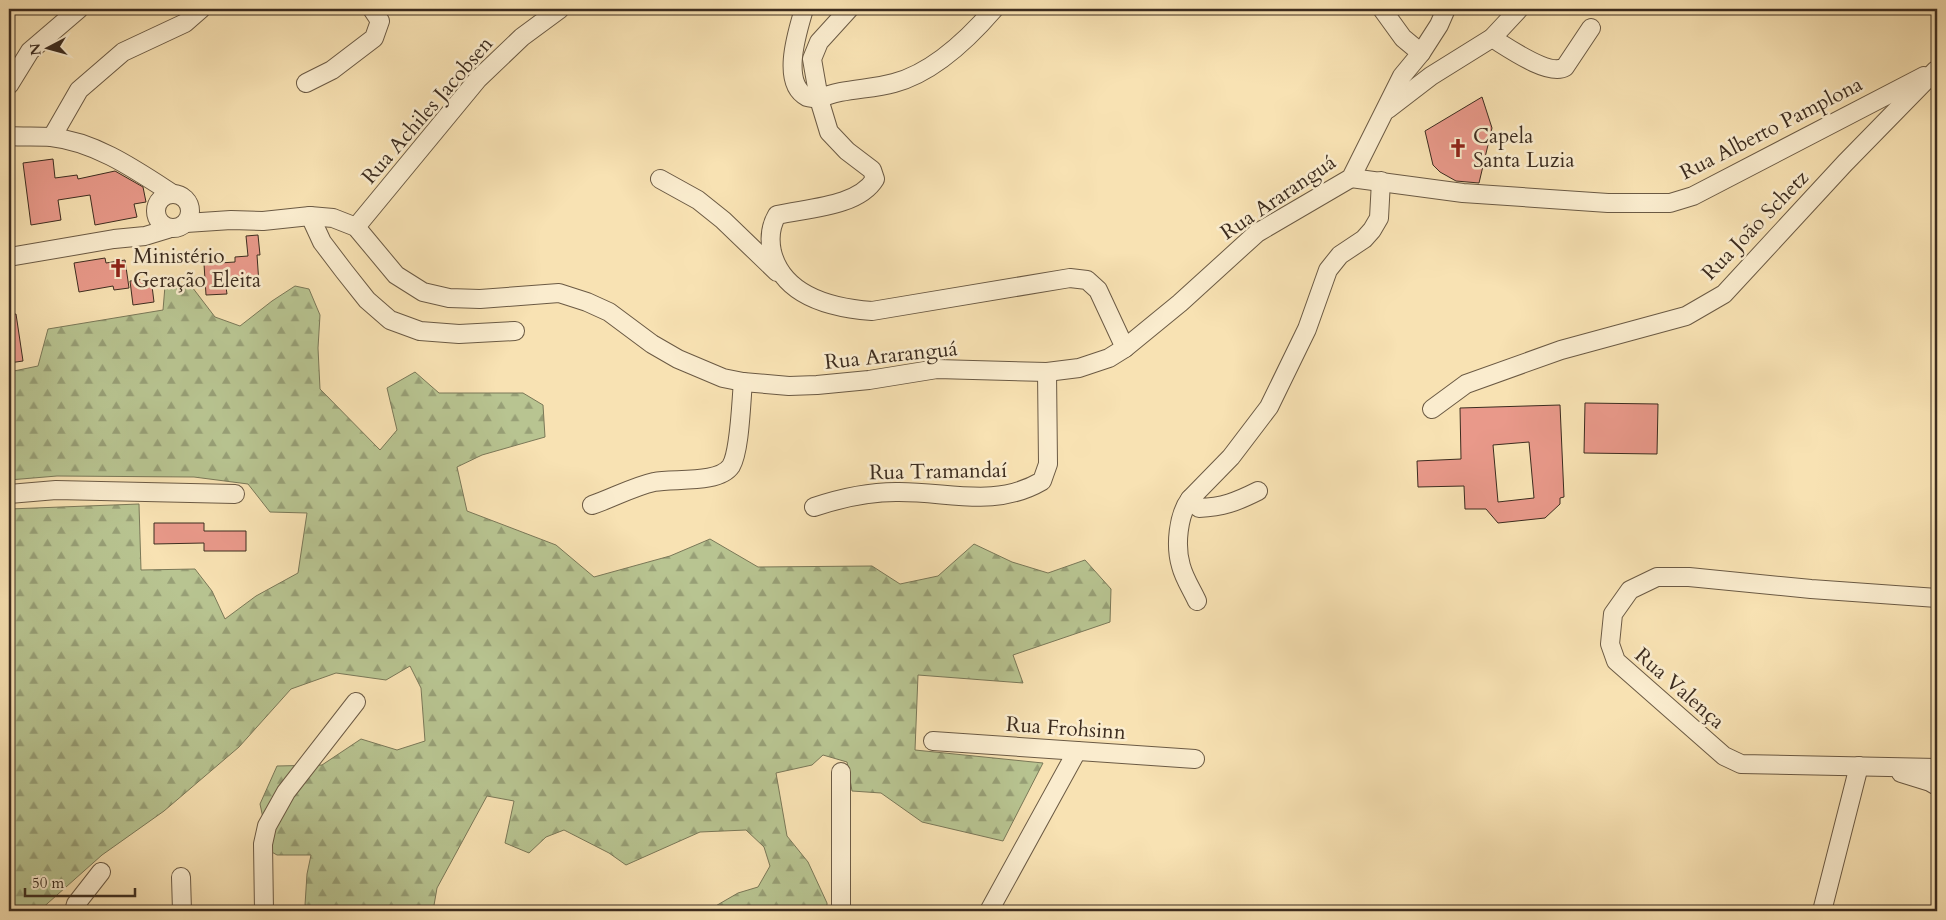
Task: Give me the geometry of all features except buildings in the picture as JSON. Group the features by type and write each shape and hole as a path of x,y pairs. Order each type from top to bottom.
{"street":[{"path":"9,85 30,51 79,9"},
{"path":"52,137 79,90 123,52 184,24 201,9"},
{"path":"306,83 332,70 374,38 380,21 372,9"},
{"name":"Rua Achiles Jacobsen","path":"356,227 478,80 522,37 560,9"},
{"path":"804,9 793,55 794,74 799,89 808,97 819,99 831,93 895,83 930,67 974,31 994,9"},
{"path":"784,279 774,261 770,243 771,225 777,215 834,204 856,196 870,187 875,179 872,170 847,151 829,132 819,99 812,59 819,42 849,9"},
{"path":"1382,9 1403,38 1421,53"},
{"name":"Rua Araranguá","path":"186,223 231,220 263,221 310,216 333,218 356,227 396,275 424,292 449,298 480,299 559,293 587,302 609,312 652,344 678,359 723,378 743,382 789,386 817,385 869,380 937,369 1047,372 1079,368 1109,358 1125,348 1180,303 1257,233 1351,178 1402,76 1421,53 1439,25 1446,9"},
{"path":"1384,113 1431,76 1492,38 1519,9"},
{"path":"1492,38 1519,54 1553,70 1560,70 1565,68 1591,28"},
{"name":"Rua Alberto Pamplona","path":"1351,178 1463,193 1608,203 1670,202 1693,196 1937,69"},
{"name":"Rua João Schetz","path":"1432,409 1466,384 1561,350 1686,316 1724,294 1845,163 1937,69"},
{"path":"9,136 52,137 94,149 150,179 173,194 182,196 189,204 190,214 186,223 178,228 168,228 146,236 114,239 9,257"},
{"path":"660,178 698,200 798,291 818,300 848,309 872,311 1070,278 1087,280 1098,290 1125,348"},
{"path":"150,179 160,223 168,228"},
{"path":"1197,601 1181,566 1178,546 1184,506 1231,457 1269,407 1307,329 1328,270 1340,255 1364,239 1379,218 1381,181"},
{"path":"114,239 142,226 163,197 173,194"},
{"name":"Rua Araranguá","path":"189,204 231,220"},
{"path":"310,216 322,242 344,271 367,300 390,320 420,331 459,334 515,331"},
{"name":"Rua Tramandaí","path":"814,507 844,497 897,492 981,497 1009,495 1042,481 1048,464 1047,372"},
{"path":"592,505 655,482 711,478 724,473 732,465 739,434 743,382"},
{"path":"9,494 56,490 235,494"},
{"path":"1190,499 1199,508 1220,507 1235,503 1258,491"},
{"name":"Rua Valença","path":"1877,766 1741,764 1724,756 1616,661 1610,644 1613,614 1630,590 1657,577 1689,577 1811,590 1937,598"},
{"path":"264,911 263,844 267,826 286,792 356,702"},
{"name":"Rua Frohsinn","path":"933,741 1195,760"},
{"path":"988,911 1077,751"},
{"path":"1822,911 1859,766"},
{"path":"1877,766 1937,768"},
{"path":"1877,766 1930,782 1937,786"},
{"path":"841,772 841,911"},
{"path":"74,911 76,904 101,872"},
{"path":"181,877 182,911"}],"green space":[{"path":"189,283 215,317 240,326 295,286 309,289 320,315 318,348 320,389 380,450 397,430 387,388 415,372 439,393 523,393 543,405 545,437 482,455 457,467 467,511 556,545 594,577 670,556 710,539 758,567 872,566 900,584 938,576 974,544 1012,562 1048,573 1085,560 1111,589 1110,622 1013,655 1023,683 918,675 915,750 1043,763 1003,841 922,822 881,793 852,791 847,762 823,755 812,765 776,773 787,836 808,862 827,903 827,911 707,911 738,893 758,887 770,866 764,847 746,830 700,832 626,865 609,853 564,830 546,837 529,853 505,843 514,801 487,796 437,888 433,911 318,911 305,905 307,874 311,855 277,855 270,851 260,804 277,766 322,765 361,739 397,750 425,741 421,688 410,666 386,680 336,673 291,689 239,747 164,811 102,855 39,911 9,911 9,509 139,504 141,570 195,569 212,591 225,619 256,596 298,573 307,513 270,512 248,484 194,477 57,476 9,480 9,372 38,366 48,329 163,310 165,286"}],"place":[{"name":"Capela Santa Luzia","path":"1458,148"},
{"name":"Ministério Geração Eleita","path":"118,268"}]}
